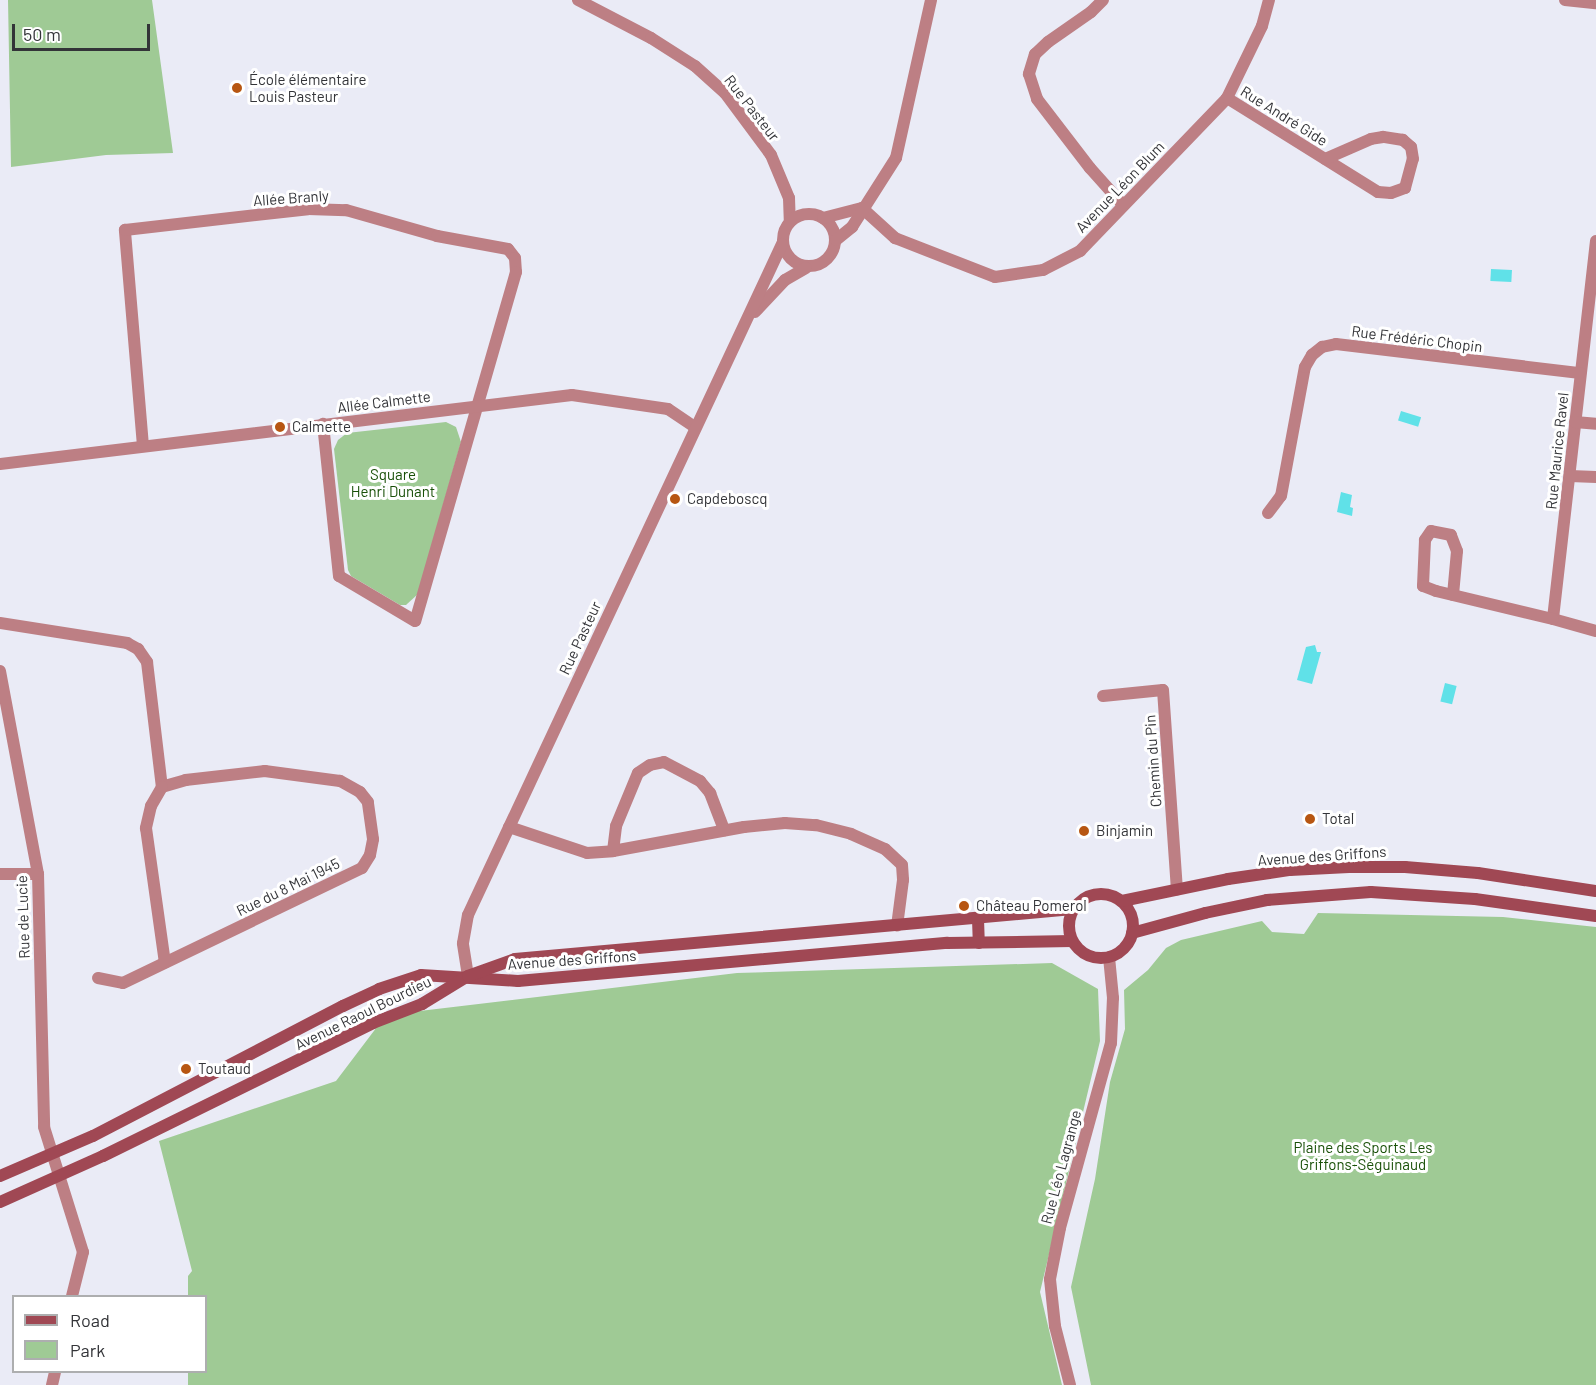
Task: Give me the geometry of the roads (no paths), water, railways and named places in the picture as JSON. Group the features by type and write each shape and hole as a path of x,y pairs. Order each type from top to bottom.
{"street":[{"name":"Rue Pasteur","path":"578,0 660,43 695,66 725,93 771,155 789,198 790,222"},
{"path":"836,240 852,227 896,158 931,0"},
{"path":"1103,0 1091,12 1048,42 1035,54 1029,74 1037,99 1090,168 1123,205"},
{"name":"Avenue Léon Blum","path":"862,208 895,238 995,277 1043,270 1080,250 1227,98 1262,26 1269,0"},
{"path":"1565,0 1596,3"},
{"name":"Rue André Gide","path":"1227,98 1378,192 1391,193 1406,188 1413,159 1411,147 1403,140 1383,137 1371,139 1325,159"},
{"name":"Rue Pasteur","path":"789,198 807,214"},
{"path":"823,218 832,227 836,240 832,254 821,265 806,268 791,262 782,244 786,225 797,216 807,214 823,218 862,208"},
{"name":"Allée Branly","path":"143,446 125,230 308,209 345,210 437,236 508,249 515,258 516,272 478,405"},
{"name":"Rue Maurice Ravel","path":"1553,619 1580,373 1594,275 1596,241"},
{"name":"Rue Pasteur","path":"468,976 463,944 468,915 782,244"},
{"name":"Rue Pasteur","path":"748,320 785,280 806,268"},
{"name":"Rue Frédéric Chopin","path":"1268,513 1281,496 1305,367 1312,355 1322,347 1336,344 1580,373"},
{"name":"Allée Calmette","path":"0,464 572,395 668,409 695,428"},
{"path":"323,424 339,576 415,621 478,405"},
{"path":"1575,422 1596,424"},
{"path":"1570,476 1596,477"},
{"path":"1453,595 1456,551 1451,535 1431,531 1425,540 1423,586 1453,595 1596,631"},
{"path":"0,623 127,643 138,649 147,662 162,787 151,806 146,828 165,963"},
{"name":"Rue de Lucie","path":"0,671 38,874 44,1127 83,1252 72,1295"},
{"name":"Chemin du Pin","path":"1103,696 1163,690 1177,890"},
{"path":"613,851 616,826 638,773 651,765 664,762 700,781 710,793 724,830"},
{"name":"Rue du 8 Mai 1945","path":"98,978 123,983 362,868 370,855 373,839 368,802 360,792 340,780 265,771 186,780 162,787"},
{"path":"509,827 587,853 613,851 724,830 785,823 816,825 851,834 885,849 902,865 903,880 897,926"},
{"name":"Avenue des Griffons","path":"1122,901 1290,870 1360,867 1405,867 1478,873 1596,891"},
{"path":"0,874 38,874"},
{"path":"1132,933 1205,913 1267,900 1371,892 1464,898 1596,916"},
{"path":"1096,894 1105,894 1122,901 1131,916 1132,933 1124,948 1109,957 1088,956 1072,941 1069,919 1073,909 1079,902 1096,894"},
{"name":"Avenue des Griffons","path":"468,976 515,959 1073,909"},
{"path":"978,919 979,943"},
{"name":"Avenue des Griffons","path":"468,976 518,981 877,948 1072,941"},
{"name":"Rue Léo Lagrange","path":"1070,1385 1055,1326 1050,1280 1064,1216 1111,1043 1113,998 1109,957"},
{"name":"Avenue Raoul Bourdieu","path":"0,1202 93,1136 379,989 421,975 468,976"},
{"name":"Avenue Raoul Bourdieu","path":"0,1176 56,1163 103,1156 373,1023 422,1004 468,976"}],"water":[{"path":"1491,269 1512,270 1511,282 1490,281"},
{"path":"1401,411 1421,417 1418,427 1398,421"},
{"path":"1341,492 1352,495 1350,507 1353,508 1352,516 1337,512"},
{"path":"1315,645 1317,652 1321,652 1312,684 1297,680 1306,647"},
{"path":"1445,683 1457,686 1452,704 1440,701"}],"place":[{"name":"École élémentaire Louis Pasteur","path":"237,88"},
{"name":"Calmette","path":"280,427"},
{"name":"Capdeboscq","path":"675,499"},
{"name":"Total","path":"1310,819"},
{"name":"Binjamin","path":"1084,831"},
{"name":"Château Pomerol","path":"964,906"},
{"name":"Toutaud","path":"186,1069"}],"park label":[{"name":"Square Henri Dunant","path":"393,482"},
{"name":"Plaine des Sports Les Griffons-Séguinaud","path":"1363,1156"}]}
